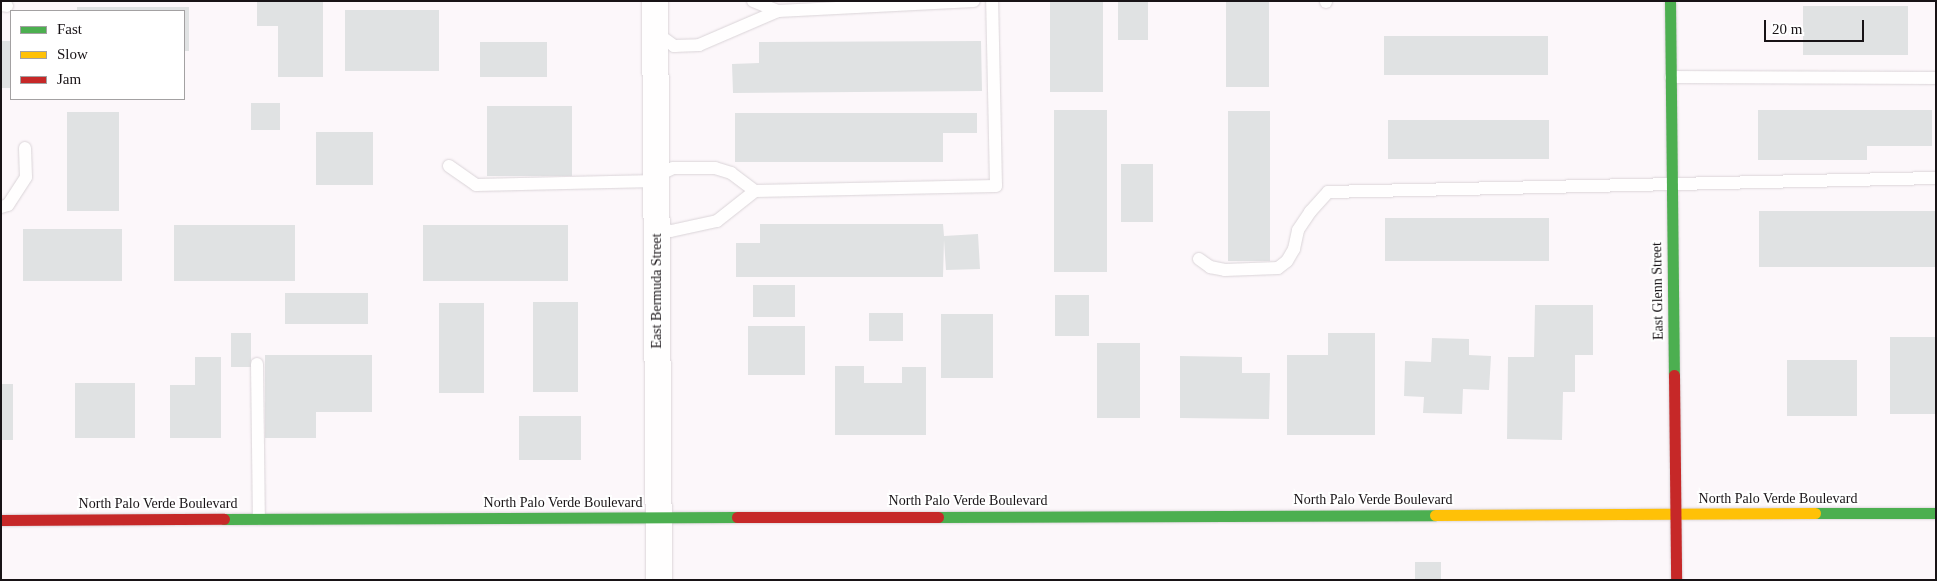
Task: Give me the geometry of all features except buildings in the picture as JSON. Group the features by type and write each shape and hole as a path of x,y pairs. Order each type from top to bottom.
{"street":[{"name":"East Glenn Street","path":"1670,1 1676,580"},
{"name":"East Bermuda Street","path":"655,2 659,580"},
{"name":"North Palo Verde Boulevard","path":"1,520 1936,513"}],"lane":[{"path":"754,1 778,11"},
{"path":"655,32 674,46 699,45 778,11 974,1"},
{"path":"656,228 671,232 716,221 755,191 996,186 992,1"},
{"path":"1671,77 1936,78"},
{"path":"1,207 8,205 26,176 25,148"},
{"path":"449,166 476,185 656,178 672,168 715,168 731,173 755,191"},
{"path":"1199,259 1210,268 1225,270 1278,268 1287,261 1294,248 1298,230 1310,212 1328,192 1936,178"},
{"path":"257,364 259,519"}],"traffic: fast":[{"path":"1670,1 1674,375"},
{"path":"1815,513 1936,513"},
{"path":"938,517 1435,515"},
{"path":"224,519 737,517"}],"traffic: slow":[{"path":"1435,515 1815,513"}],"traffic: jam":[{"path":"1674,375 1676,580"},
{"path":"737,517 938,517"},
{"path":"1,520 224,519"}]}
